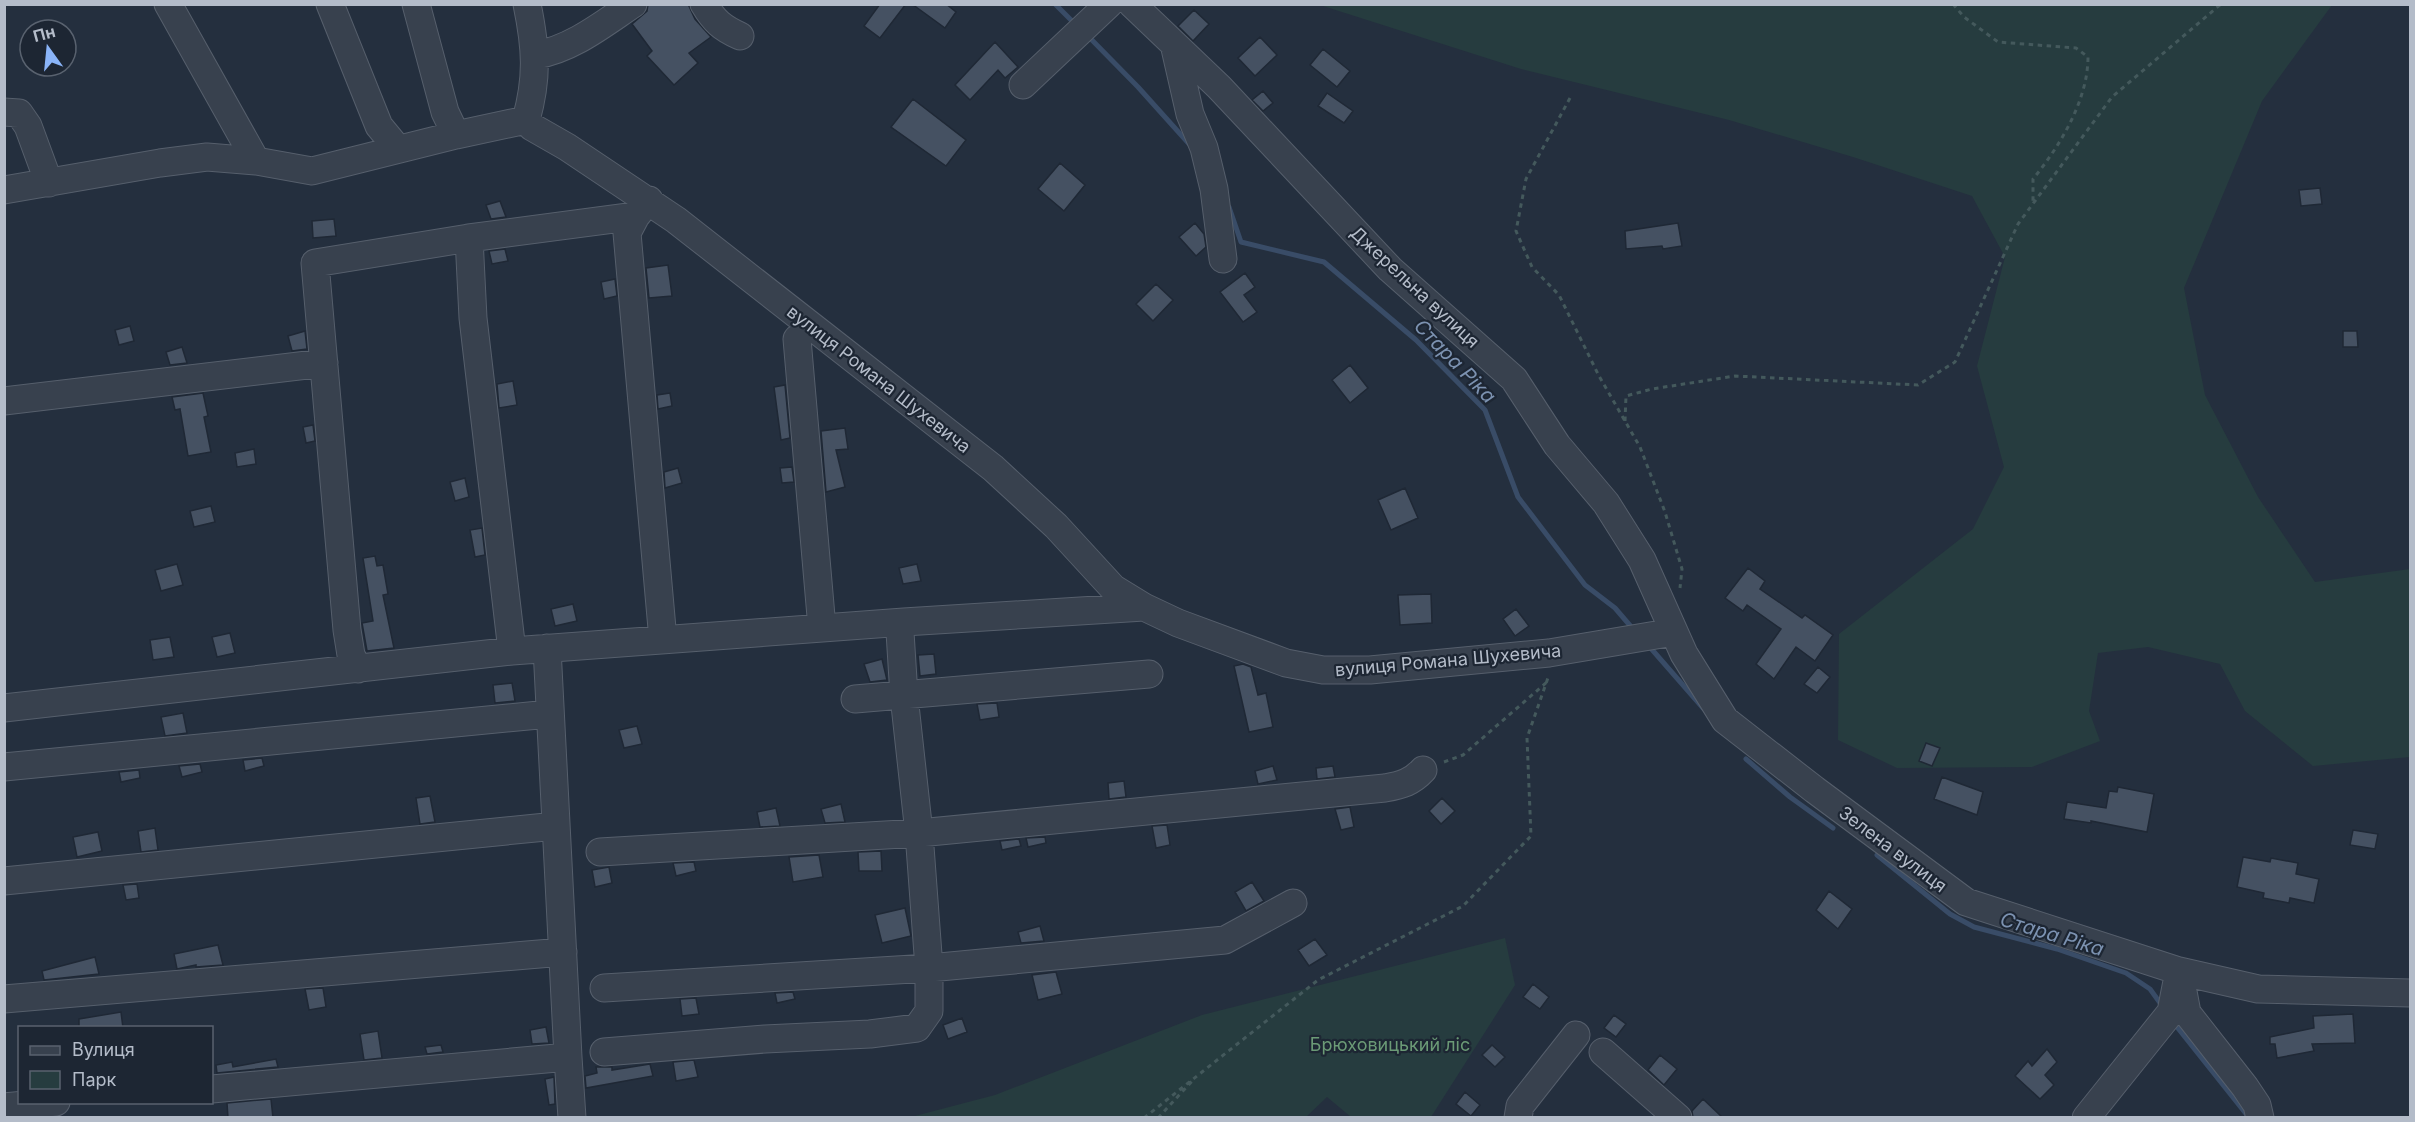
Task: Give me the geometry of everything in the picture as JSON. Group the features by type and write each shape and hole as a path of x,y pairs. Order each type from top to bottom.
{"street":[{"path":"168,4 256,161"},
{"path":"330,4 379,126 398,149"},
{"path":"416,4 445,112 456,135"},
{"path":"4,190 207,157 256,161 312,171 526,120 531,102 536,54 527,4"},
{"path":"536,54 553,52 569,45 633,4"},
{"path":"704,4 714,21 723,29 740,36"},
{"path":"1023,85 1108,4"},
{"name":"Джерельна вулиця","path":"1132,4 1220,87 1390,269 1514,379 1557,445 1606,503 1642,560 1666,633"},
{"path":"1174,44 1190,114 1204,148 1214,189 1223,259"},
{"path":"4,112 19,113 28,126 49,183"},
{"name":"вулиця Романа Шухевича","path":"526,120 532,127 567,147 643,208 945,428 1056,526 1113,588 1144,607 1178,623 1286,663 1323,670 1370,670 1549,653 1666,633"},
{"path":"358,669 351,655 347,630 315,263 643,208"},
{"path":"643,208 627,233 663,640"},
{"path":"469,238 473,318 512,651"},
{"path":"797,339 822,628"},
{"path":"4,401 324,363"},
{"path":"4,708 512,651 1144,607"},
{"path":"604,1052 765,1039 870,1035 917,1028 929,1011 929,968 919,833 904,696 900,632 904,622"},
{"name":"Зелена вулиця","path":"1666,633 1684,654 1725,720 1966,902 2179,971 2258,989 2410,993"},
{"path":"547,648 572,1118"},
{"path":"855,699 1149,674"},
{"path":"4,767 549,714"},
{"path":"600,852 919,833 1385,788 1404,785 1424,770"},
{"path":"4,880 556,826"},
{"path":"604,988 929,968 1225,940 1293,903"},
{"path":"4,999 564,952"},
{"path":"2086,1118 2171,1012 2179,971"},
{"path":"2179,971 2187,1013 2246,1087 2257,1105 2260,1118"},
{"path":"1518,1118 1520,1106 1576,1035"},
{"path":"1603,1052 1678,1118"},
{"path":"213,1089 568,1057"},
{"path":"4,1107 35,1104"}],"path":[{"path":"1953,4 1964,17 1998,42 2076,48 2088,57 2088,75 2071,118 2049,159 2032,178 2033,203"},
{"path":"1626,421 1626,396 1652,389 1735,376 1918,385 1955,362 2018,224 2033,203 2112,97 2221,4"},
{"path":"1570,98 1526,179 1516,231 1532,267 1558,295 1599,376 1640,447 1665,512 1682,569 1679,590"},
{"path":"1144,1118 1318,980 1463,906 1531,836 1527,738 1548,681 1549,653"},
{"path":"1424,770 1463,755 1548,681"},
{"path":"1158,1118 1200,1073"}],"green space":[{"path":"1320,5 2332,5 2262,101 2184,288 2205,395 2258,497 2315,582 2410,569 2410,757 2313,766 2245,711 2220,664 2148,647 2098,653 2089,711 2100,741 2032,767 1897,768 1838,740 1839,634 1973,529 2004,467 1977,366 2005,257 1972,196 1729,120 1521,69"},
{"name":"Брюховицький ліс","path":"1505,938 1515,985 1431,1117 1351,1117 1327,1097 1306,1117 911,1117 995,1095 1202,1015"}],"building":[{"path":"648,4 688,4 695,19 711,37 689,53 698,63 674,85 647,56 652,51 632,24 647,11"},
{"path":"880,4 906,4 880,38 864,26"},
{"path":"912,4 946,4 956,12 945,28"},
{"path":"1194,10 1209,24 1193,41 1178,26"},
{"path":"1260,37 1277,55 1255,76 1238,58"},
{"path":"995,42 1018,67 1005,78 998,70 970,100 955,85"},
{"path":"1323,49 1350,71 1337,87 1310,65"},
{"path":"1263,91 1273,103 1263,111 1252,100"},
{"path":"1327,93 1353,111 1344,123 1318,106"},
{"path":"913,99 966,140 946,166 891,127"},
{"path":"1060,163 1085,185 1064,211 1038,189"},
{"path":"2320,188 2322,204 2301,206 2299,190"},
{"path":"500,201 506,217 491,219 486,205"},
{"path":"334,219 336,236 313,238 312,221"},
{"path":"1195,223 1204,234 1206,247 1196,256 1179,237"},
{"path":"1678,223 1682,246 1663,249 1662,246 1626,249 1625,231"},
{"path":"505,249 508,261 492,264 489,251"},
{"path":"668,265 672,296 649,298 646,268"},
{"path":"1245,273 1255,287 1244,295 1257,312 1243,322 1220,292"},
{"path":"615,279 617,296 604,299 601,282"},
{"path":"1156,284 1173,300 1153,321 1136,304"},
{"path":"130,326 134,341 119,345 115,330"},
{"path":"305,331 307,349 292,351 288,336"},
{"path":"2343,331 2357,331 2358,347 2343,347"},
{"path":"182,347 187,363 170,365 166,352"},
{"path":"1350,365 1368,388 1350,403 1332,380"},
{"path":"513,381 517,405 499,408 497,384"},
{"path":"785,385 790,438 781,440 774,387"},
{"path":"203,393 208,416 204,417 211,452 188,456 180,409 175,410 172,397"},
{"path":"670,393 672,406 658,409 657,395"},
{"path":"313,425 315,441 306,443 303,427"},
{"path":"845,428 848,449 836,450 845,487 826,492 821,431"},
{"path":"254,449 256,464 237,467 235,453"},
{"path":"792,467 794,482 782,483 780,468"},
{"path":"678,468 682,483 665,488 664,472"},
{"path":"465,478 469,497 455,501 450,482"},
{"path":"1405,488 1418,518 1391,530 1378,500"},
{"path":"211,506 215,522 194,527 190,511"},
{"path":"482,528 485,555 475,557 470,530"},
{"path":"375,556 377,566 383,565 388,594 383,595 394,648 367,651 362,623 373,621 363,558"},
{"path":"177,564 183,585 161,591 155,570"},
{"path":"917,564 921,581 903,584 899,568"},
{"path":"1748,568 1765,581 1760,589 1802,618 1805,615 1833,635 1815,661 1796,647 1774,679 1756,664 1781,629 1747,605 1743,611 1725,598"},
{"path":"1431,594 1432,623 1400,625 1398,595"},
{"path":"573,604 577,621 555,626 551,609"},
{"path":"1516,609 1529,626 1515,636 1503,619"},
{"path":"230,633 235,653 217,657 212,637"},
{"path":"170,637 174,657 153,660 150,640"},
{"path":"934,654 936,674 920,676 918,655"},
{"path":"882,659 887,680 870,682 864,664"},
{"path":"1243,664 1251,667 1258,695 1266,693 1273,727 1249,732 1234,666"},
{"path":"1818,667 1830,677 1817,693 1804,684"},
{"path":"512,683 515,701 495,703 493,685"},
{"path":"997,703 999,717 980,720 977,704"},
{"path":"183,713 187,733 165,736 161,717"},
{"path":"637,726 642,744 624,748 619,730"},
{"path":"1926,743 1940,748 1932,766 1919,761"},
{"path":"262,758 264,766 245,771 243,760"},
{"path":"200,764 202,772 182,777 179,766"},
{"path":"1273,766 1277,780 1258,784 1255,771"},
{"path":"1333,766 1335,777 1317,779 1316,768"},
{"path":"139,770 140,778 121,782 119,772"},
{"path":"1942,777 1983,792 1977,815 1934,799"},
{"path":"1124,781 1126,797 1109,799 1108,783"},
{"path":"2118,787 2154,794 2147,832 2091,821 2091,823 2064,819 2067,802 2106,808 2109,791 2117,792"},
{"path":"430,796 435,822 420,824 416,798"},
{"path":"1442,798 1455,811 1441,824 1429,811"},
{"path":"841,804 845,822 825,823 821,809"},
{"path":"1350,807 1354,827 1341,830 1335,809"},
{"path":"776,808 780,826 760,827 757,812"},
{"path":"1167,825 1170,845 1156,848 1152,826"},
{"path":"155,828 158,850 141,852 138,831"},
{"path":"2353,830 2378,834 2375,849 2350,845"},
{"path":"98,832 102,851 77,857 73,837"},
{"path":"1045,837 1046,843 1028,847 1026,838"},
{"path":"1019,839 1021,846 1002,850 1000,841"},
{"path":"881,851 882,871 859,871 858,852"},
{"path":"819,855 823,877 793,882 789,857"},
{"path":"2243,857 2270,862 2271,858 2298,863 2296,874 2319,879 2314,903 2290,898 2289,903 2263,898 2264,893 2237,887"},
{"path":"694,862 696,871 676,876 673,863"},
{"path":"609,867 612,883 595,887 592,870"},
{"path":"1252,882 1264,901 1246,911 1235,892"},
{"path":"137,884 139,898 126,900 123,885"},
{"path":"1829,891 1852,909 1838,929 1816,910"},
{"path":"905,908 911,936 882,943 875,915"},
{"path":"1040,926 1044,941 1021,943 1018,932"},
{"path":"1315,939 1327,955 1309,966 1298,950"},
{"path":"218,945 223,965 196,967 196,965 177,969 174,954"},
{"path":"95,957 99,974 44,980 42,971"},
{"path":"1056,972 1062,994 1038,1000 1032,975"},
{"path":"1533,984 1549,997 1540,1009 1523,997"},
{"path":"323,988 326,1007 309,1010 305,989"},
{"path":"793,992 795,999 777,1003 775,993"},
{"path":"696,998 699,1014 682,1016 680,999"},
{"path":"121,1012 123,1026 79,1026 79,1019"},
{"path":"2353,1014 2355,1043 2312,1044 2314,1051 2277,1058 2275,1044 2270,1044 2270,1037 2314,1028 2313,1016"},
{"path":"1614,1015 1626,1024 1616,1037 1604,1028"},
{"path":"962,1018 967,1032 948,1039 943,1025"},
{"path":"546,1027 549,1043 532,1044 530,1030"},
{"path":"378,1031 382,1058 364,1060 360,1034"},
{"path":"441,1045 443,1052 427,1054 425,1047"},
{"path":"1492,1045 1505,1057 1495,1067 1482,1055"},
{"path":"2047,1049 2057,1062 2045,1075 2054,1085 2040,1099 2015,1076 2028,1061 2032,1066"},
{"path":"1660,1055 1677,1069 1664,1085 1648,1070"},
{"path":"276,1059 278,1067 217,1073 216,1065 232,1062 233,1067"},
{"path":"694,1060 698,1077 676,1081 673,1062"},
{"path":"650,1064 653,1076 586,1088 585,1076 597,1073 596,1067 612,1067 612,1070"},
{"path":"554,1077 555,1104 549,1105 545,1079"},
{"path":"1465,1092 1480,1105 1471,1116 1456,1104"},
{"path":"271,1099 273,1118 228,1118 227,1103"},
{"path":"1703,1099 1723,1118 1693,1118 1692,1111"}],"waterway":[{"name":"Стара Ріка","path":"1055,4 1076,25"},
{"name":"Стара Ріка","path":"1087,35 1191,146"},
{"name":"Стара Ріка","path":"1229,207 1241,242 1324,262 1416,340 1485,410 1518,497 1585,585 1615,608 1633,629"},
{"name":"Стара Ріка","path":"1648,645 1703,708"},
{"name":"Стара Ріка","path":"1746,759 1790,797 1833,828"},
{"name":"Стара Ріка","path":"1877,855 1950,914 1974,927 2057,949 2126,973 2150,989 2163,1007"},
{"name":"Стара Ріка","path":"2173,1022 2247,1115"}]}
